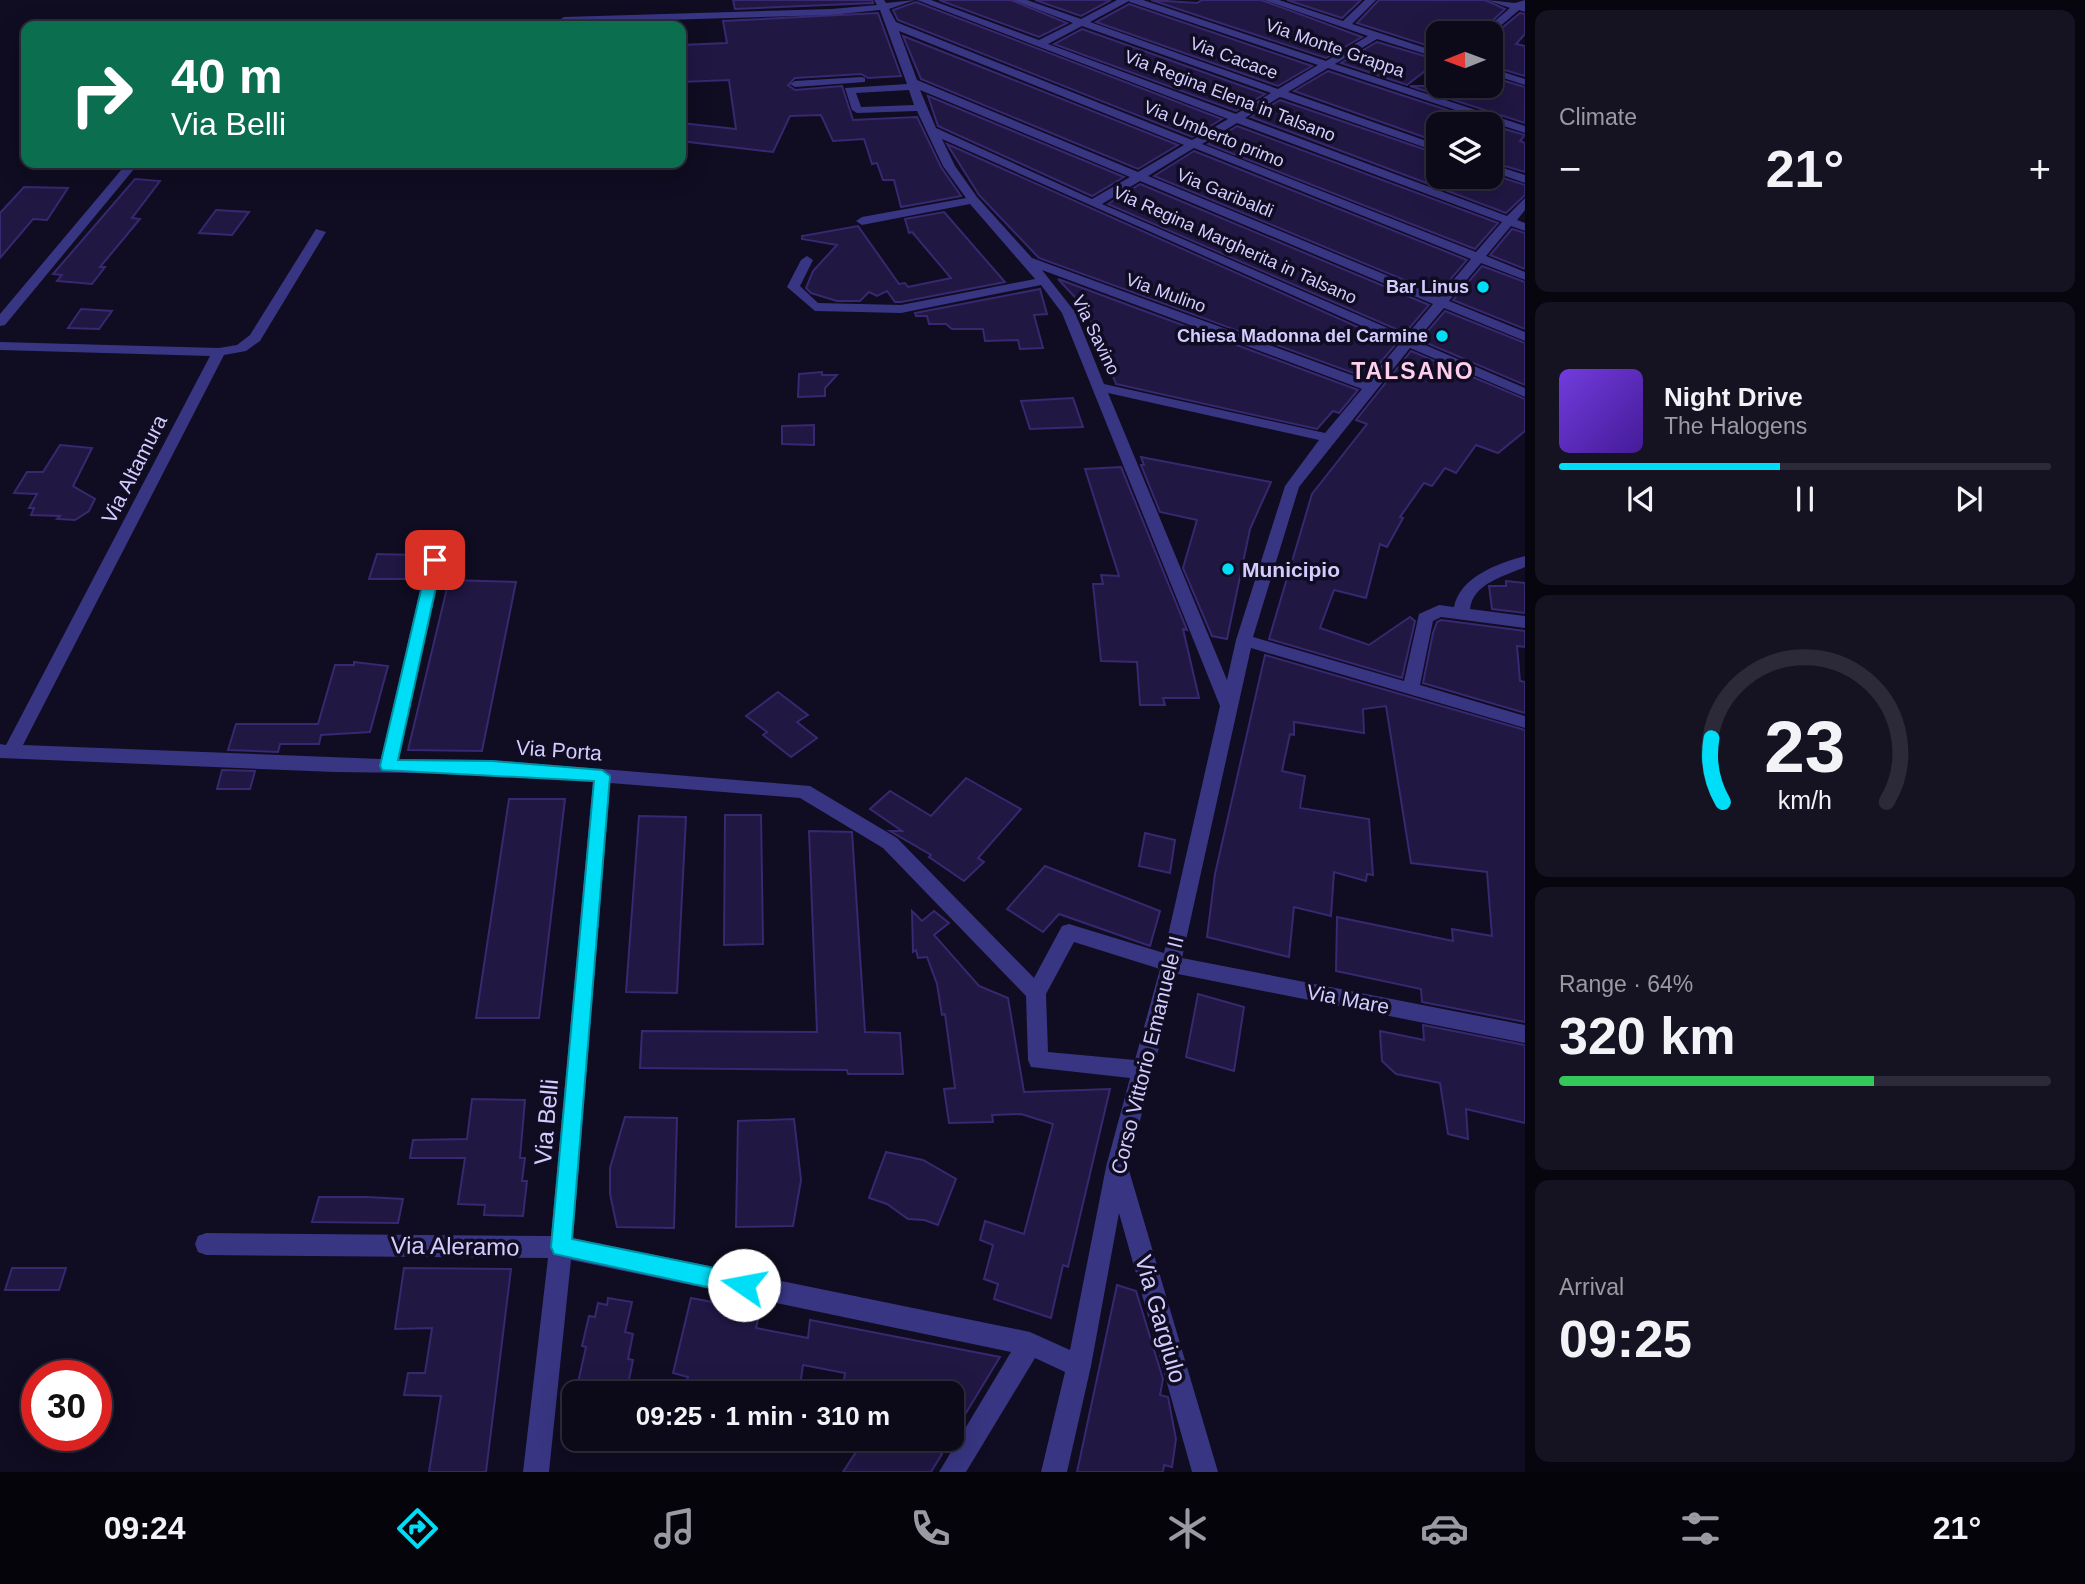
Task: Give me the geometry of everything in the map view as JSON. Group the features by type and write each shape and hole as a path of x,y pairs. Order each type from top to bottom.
{"street":[{"path":"564,20 881,4 909,0"},
{"name":"Via Regina Elena in Talsano","path":"922,0 1525,226"},
{"name":"Via Cacace","path":"1018,0 1426,145"},
{"path":"1040,44 1125,0"},
{"name":"Via Monte Grappa","path":"1133,0 1525,130"},
{"path":"1269,0 1426,51"},
{"path":"1346,24 1371,0"},
{"path":"1493,0 1523,6"},
{"name":"Via Savino","path":"881,4 891,24 921,108 949,166 973,200 1028,261 1068,312 1101,387 1229,706"},
{"path":"1502,21 1523,6"},
{"name":"Via Umberto primo","path":"891,24 1525,276"},
{"path":"1093,204 1376,35"},
{"path":"1503,75 1525,82"},
{"path":"795,83 912,82"},
{"path":"912,82 849,90 857,110 921,108"},
{"name":"Via Garibaldi","path":"912,82 1525,337"},
{"name":"Via Regina Margherita in Talsano","path":"931,130 1525,393"},
{"path":"0,322 5,309 129,168"},
{"path":"1503,171 1525,179"},
{"path":"863,221 973,200"},
{"name":"Corso Vittorio Emanuele II","path":"1054,1472 1079,1366 1117,1167 1171,964 1244,640 1292,486 1407,341 1525,202"},
{"path":"0,346 219,352 241,348 255,338 320,232"},
{"path":"807,260 793,287 815,307 835,310 901,309 1044,281"},
{"name":"Via Mulino","path":"1028,261 1370,387"},
{"name":"Via Altamura","path":"6,751 219,352"},
{"path":"1101,387 1328,438"},
{"path":"388,766 435,560"},
{"path":"1461,614 1460,600 1469,587 1525,561"},
{"path":"1411,689 1425,618 1438,611 1525,622"},
{"path":"1244,640 1525,722"},
{"name":"Via Porta","path":"6,751 492,768 804,791 890,843 1036,993"},
{"name":"Via Belli","path":"536,1472 561,1247 602,776"},
{"name":"Via Mare","path":"1036,993 1069,932 1171,964 1525,1034"},
{"path":"1036,993 1038,1060 1143,1070"},
{"name":"Via Gargiulo","path":"1117,1167 1205,1472"},
{"name":"Via Aleramo","path":"206,1244 561,1247 1030,1344 1079,1366"},
{"path":"952,1472 1030,1344"}],"building":[{"path":"733,0 872,0 873,3 735,9"},
{"path":"939,0 1011,0 1067,23 1039,37"},
{"path":"1035,0 1111,0 1081,16"},
{"path":"1151,0 1197,3 1202,0 1261,0 1362,37 1326,58"},
{"path":"1287,0 1361,0 1342,18"},
{"path":"1379,0 1485,0 1505,9 1492,21 1426,21 1426,45 1357,23"},
{"path":"916,2 1222,119 1192,137 898,20 893,10"},
{"path":"1129,4 1312,66 1278,86 1096,22"},
{"path":"878,13 901,76 868,78 861,74 795,78 788,85 795,90 842,86 853,120 917,117 941,167 961,196 901,207 894,180 883,180 877,163 872,164 864,139 833,141 821,115 790,116 773,152 686,142 686,123 736,129 729,80 686,82 686,45 727,43 723,21"},
{"path":"1520,13 1525,14 1525,34 1516,44 1525,46 1525,76 1503,70 1503,27"},
{"path":"1082,29 1265,94 1236,111 1054,44"},
{"path":"903,36 1178,145 1138,169 921,79"},
{"path":"1377,42 1426,56 1426,70 1407,85 1341,63"},
{"path":"1328,71 1453,112 1426,112 1426,138 1294,91"},
{"path":"1503,81 1525,87 1525,123 1503,116 1503,112 1491,112 1447,98 1503,98"},
{"path":"1410,86 1426,86 1426,91"},
{"path":"928,96 1124,177 1092,196 938,126"},
{"path":"1280,100 1426,150 1426,183 1251,117"},
{"path":"1237,126 1498,223 1475,249 1208,144"},
{"path":"1503,129 1525,135 1520,141 1525,143 1525,172 1503,166"},
{"path":"947,144 1396,344 1367,378 1039,258 979,195"},
{"path":"1194,151 1467,260 1438,294 1154,176"},
{"path":"1503,178 1525,185 1525,195 1506,213 1442,189 1503,189"},
{"path":"135,179 160,181 132,218 140,219 100,267 105,267 92,284 57,281 62,275 53,274"},
{"path":"1140,184 1429,305 1405,333 1108,204"},
{"path":"24,187 68,188 47,220 33,219 0,258 0,213"},
{"path":"216,210 249,212 232,235 199,233"},
{"path":"944,212 1005,282 901,302 895,302 887,291 877,296 869,292 860,301 837,301 811,293 806,288 813,271 837,245 802,239 802,236 858,226 899,284 905,283 908,287 951,278 912,232 909,233 905,219"},
{"path":"1512,229 1525,233 1525,269 1490,255"},
{"path":"1482,266 1525,282 1525,329 1453,300"},
{"path":"1058,279 1358,390 1339,413 1333,411 1317,429 1116,384 1086,309"},
{"path":"1040,289 1047,314 1034,315 1043,348 1020,349 1018,340 985,341 983,329 952,329 946,324 929,324 927,316 916,316 915,313"},
{"path":"81,309 112,311 99,329 68,328"},
{"path":"1445,311 1525,343 1525,385 1420,340"},
{"path":"1411,351 1525,399 1525,431 1498,453 1476,445 1456,473 1445,468 1432,486 1424,483 1400,517 1403,518 1387,547 1380,544 1366,598 1334,590 1320,628 1369,645 1410,617 1415,621 1402,678 1269,639 1312,494 1367,424 1356,420"},
{"path":"822,372 822,375 837,375 825,388 825,396 798,397 799,374"},
{"path":"1073,398 1083,427 1030,429 1021,401"},
{"path":"814,425 814,445 782,444 782,426"},
{"path":"60,445 92,448 73,486 95,499 89,511 75,520 57,519 60,516 31,515 34,508 29,508 37,494 14,493 27,472 43,472"},
{"path":"1141,457 1271,482 1250,529 1227,639 1212,636 1183,568 1197,520 1160,512 1141,465 1144,465"},
{"path":"1121,467 1187,630 1183,629 1199,698 1163,698 1165,705 1140,705 1137,662 1101,661 1093,584 1103,584 1101,575 1119,576 1085,469"},
{"path":"377,554 415,555 409,579 369,579"},
{"path":"449,580 516,582 482,751 408,750"},
{"path":"1506,581 1525,583 1525,613 1492,609 1489,586 1506,586"},
{"path":"1441,620 1525,631 1525,647 1517,646 1520,681 1525,682 1525,713 1423,683 1433,633 1437,622"},
{"path":"1265,655 1525,730 1525,1022 1422,1002 1421,989 1336,971 1337,917 1453,941 1452,929 1492,936 1487,872 1411,863 1386,706 1363,709 1364,733 1294,722 1294,735 1290,734 1282,771 1305,776 1300,808 1369,819 1373,875 1367,874 1366,881 1334,872 1331,916 1294,907 1289,957 1207,937 1215,874"},
{"path":"354,662 388,666 370,732 321,735 319,744 280,744 278,752 228,750 236,724 318,724 335,665 354,665"},
{"path":"778,692 808,715 797,722 817,738 791,757 763,735 767,732 746,716"},
{"path":"222,770 255,771 250,789 217,789"},
{"path":"966,778 1021,809 978,858 984,862 964,881 929,857 931,855 890,831 902,831 870,809 890,791 931,816"},
{"path":"509,799 565,799 539,1018 476,1018"},
{"path":"725,815 761,815 763,944 724,945"},
{"path":"639,816 686,817 677,993 626,992"},
{"path":"809,831 852,832 865,1032 900,1033 903,1074 848,1074 847,1070 640,1068 642,1031 817,1032"},
{"path":"1145,833 1175,840 1170,873 1139,866"},
{"path":"1045,866 1160,911 1150,946 1059,914 1043,932 1007,909"},
{"path":"912,911 922,921 934,911 949,923 934,935 979,986 1008,998 1024,1092 1110,1089 1068,1267 1063,1265 1051,1318 994,1299 998,1284 984,1279 993,1245 980,1240 985,1221 1024,1234 1053,1124 1021,1114 992,1115 993,1122 949,1123 944,1089 955,1088 945,1014 942,1015 937,984 927,957 918,958 916,950 913,952"},
{"path":"1198,994 1244,1007 1234,1071 1186,1057"},
{"path":"1423,1025 1525,1045 1525,1123 1466,1109 1468,1139 1448,1134 1440,1083 1396,1074 1382,1061 1380,1031 1424,1040"},
{"path":"472,1099 525,1100 520,1158 525,1158 522,1181 527,1181 523,1216 484,1215 485,1205 458,1204 465,1158 410,1158 413,1140 467,1139"},
{"path":"625,1117 677,1118 674,1228 617,1227 610,1194 610,1168"},
{"path":"794,1119 801,1180 793,1226 736,1227 738,1121"},
{"path":"886,1152 923,1160 956,1179 938,1225 924,1220 908,1219 887,1204 869,1198"},
{"path":"319,1197 403,1199 398,1223 312,1222"},
{"path":"12,1268 66,1268 59,1290 5,1290"},
{"path":"404,1268 511,1269 486,1472 429,1472 441,1396 404,1395 408,1373 425,1373 432,1328 395,1329"},
{"path":"1117,1285 1136,1291 1163,1379 1160,1395 1168,1397 1176,1439 1172,1467 1164,1465 1163,1472 1077,1472"},
{"path":"608,1298 632,1302 625,1332 633,1334 628,1359 633,1360 629,1381 578,1381 589,1316 595,1317 598,1303 607,1305"},
{"path":"691,1298 760,1311 756,1328 808,1338 810,1320 1000,1357 964,1416 964,1381 844,1381 845,1373 803,1365 801,1381 687,1381 688,1377 673,1373"},
{"path":"857,1451 938,1451 942,1454 931,1472 843,1472"}],"place":[{"name":"Bar Linus","path":"1483,287"},
{"name":"Chiesa Madonna del Carmine","path":"1442,336"},
{"name":"Municipio","path":"1228,569"}],"district":[{"name":"TALSANO","path":"1413,371"}],"route":[{"path":"435,560 388,766 492,768 602,776 561,1247 744,1285"}]}
